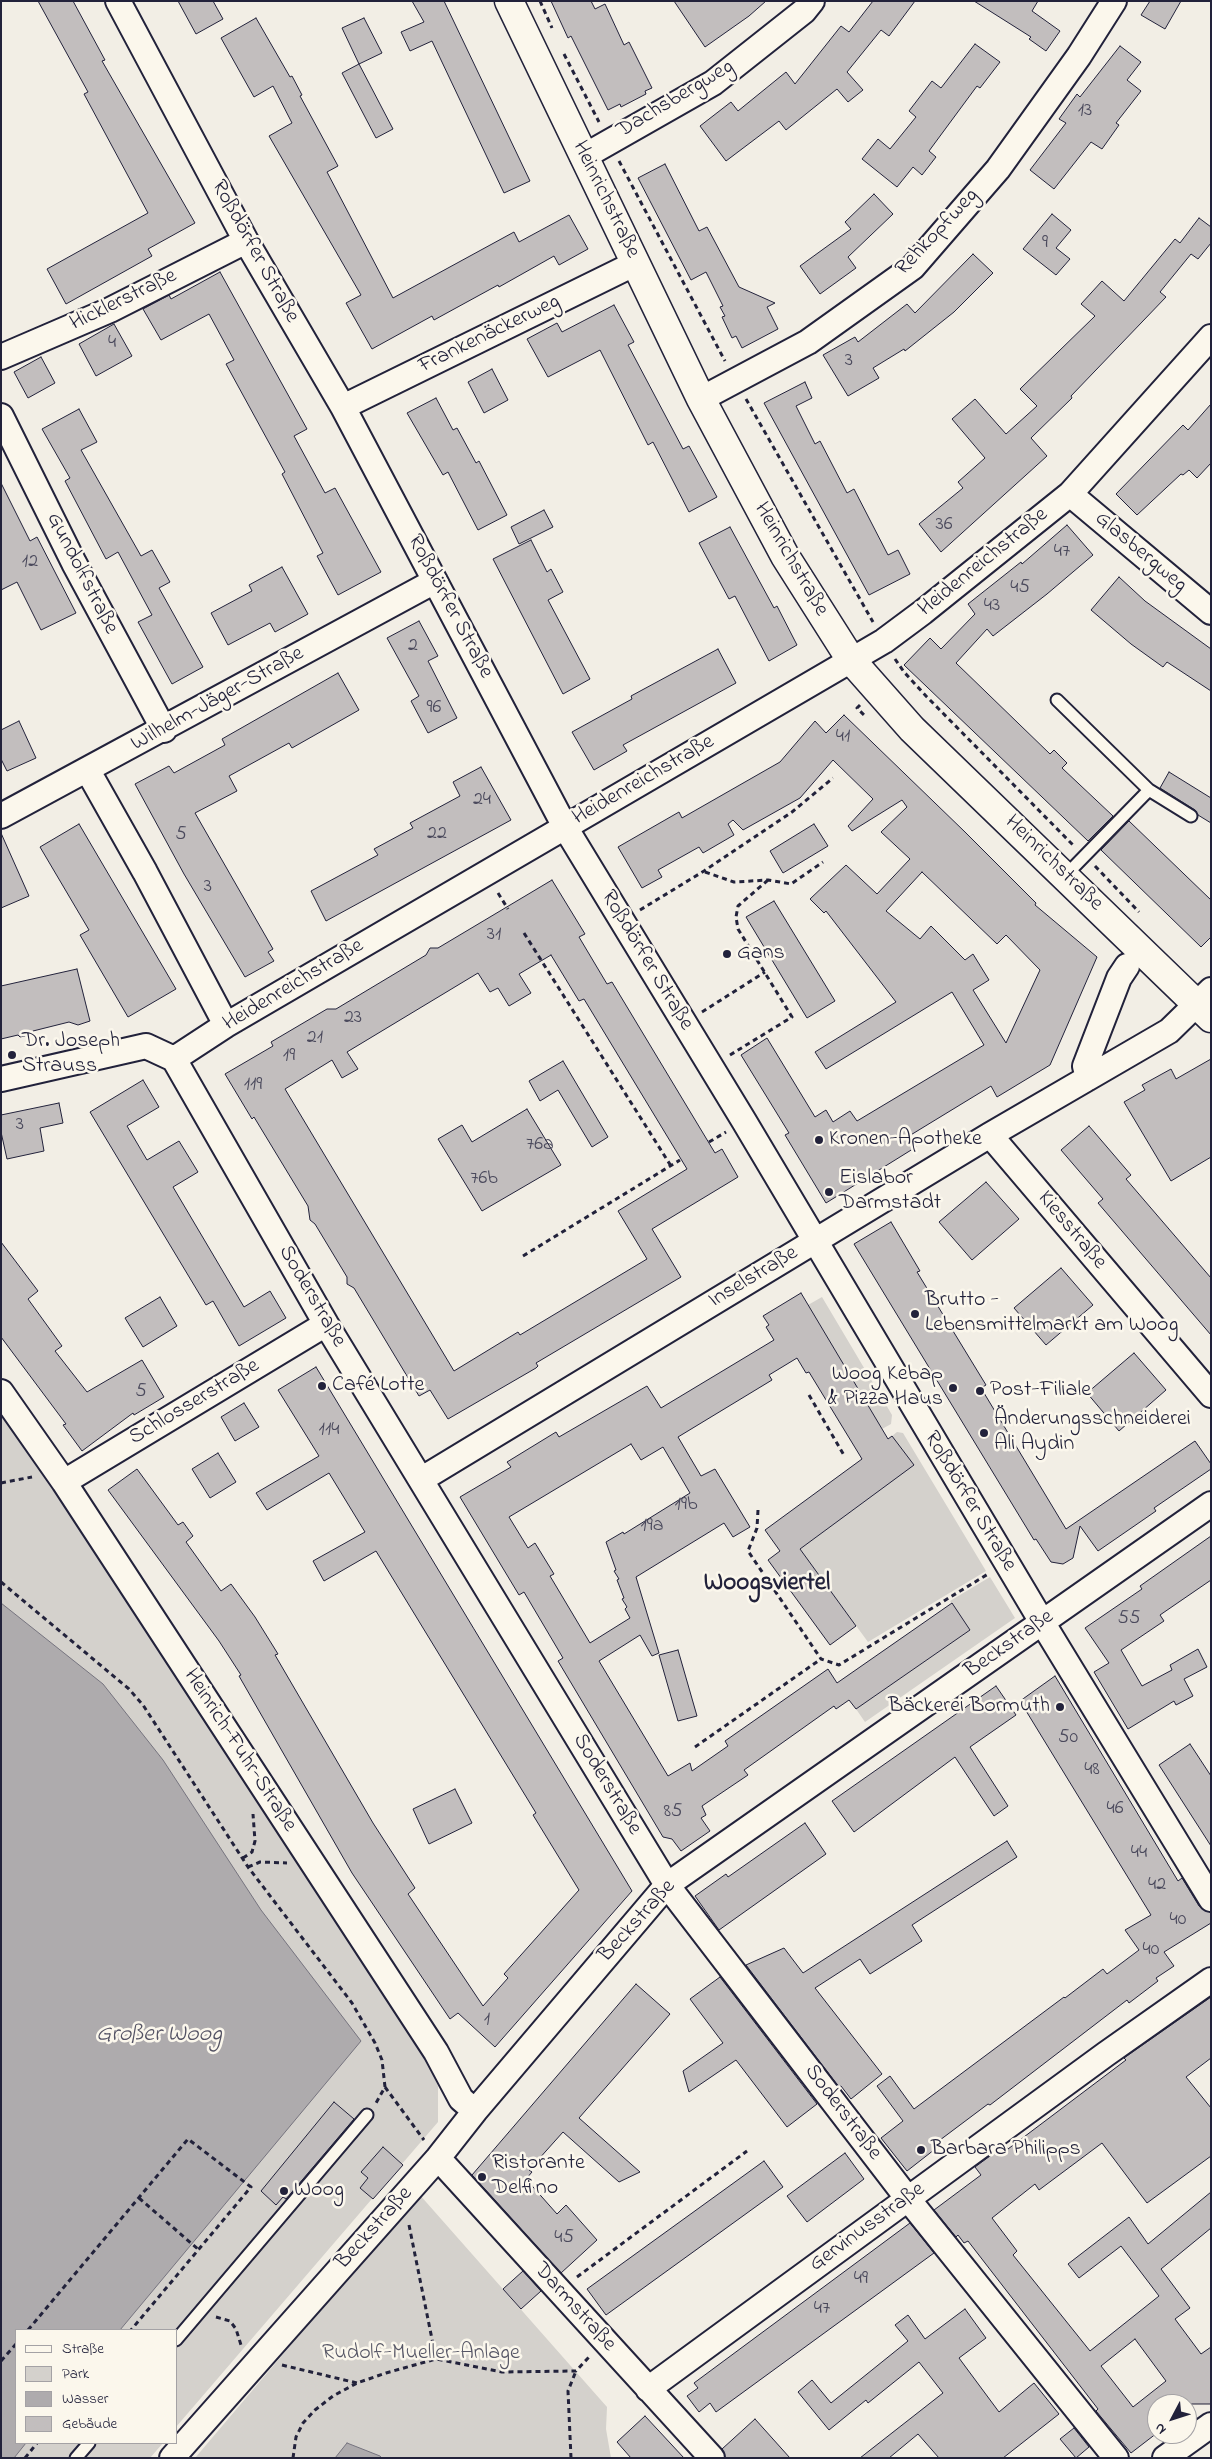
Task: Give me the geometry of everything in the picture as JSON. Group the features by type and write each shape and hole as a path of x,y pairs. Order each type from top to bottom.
{"main road":[{"name":"Heinrichstraße","path":"509,1 701,399 785,556 851,660 912,729 1065,876 1206,1004"}],"street":[{"name":"Roßdörfer Straße","path":"118,1 246,240 344,407 565,827 711,1067 1006,1563 1211,1900"},
{"name":"Dachsbergweg","path":"583,157 608,141 713,83 804,11 812,1"},
{"name":"Rehkopfweg","path":"701,399 808,342 913,267 998,168 1079,56 1114,1"},
{"name":"Hicklerstraße","path":"1,357 110,310 246,240"},
{"name":"Frankenäckerweg","path":"344,407 636,263"},
{"name":"Heidenreichstraße","path":"174,1059 226,1025 884,641 1070,494 1211,338"},
{"name":"Gundolfstraße","path":"1,416 74,563 164,730"},
{"name":"Glasbergweg","path":"1070,494 1211,612"},
{"name":"Wilhelm-Jäger-Straße","path":"1,816 164,730 435,581"},
{"path":"88,771 145,872 226,1025"},
{"path":"1088,1078 1085,1066 1118,978 1127,966"},
{"name":"Inselstraße","path":"422,1479 990,1135 1169,1031 1206,1004"},
{"path":"1,1079 146,1046 174,1059"},
{"name":"Soderstraße","path":"174,1059 326,1324 422,1479 667,1885 908,2199 1116,2458"},
{"name":"Kiesstraße","path":"990,1135 1211,1395"},
{"name":"Schlosserstraße","path":"61,1477 326,1324"},
{"name":"Heinrich-Fuhr-Straße","path":"1,1392 61,1477 263,1786 436,2052 462,2099 475,2111"},
{"name":"Beckstraße","path":"172,2458 438,2158 475,2111 667,1885 1211,1504"},
{"name":"Gervinusstraße","path":"648,2389 1106,2054 1211,1980"},
{"name":"Darmstraße","path":"438,2158 604,2342 712,2458"},
{"path":"1165,2458 1211,2425"}],"lane":[{"path":"1057,700 1149,790 1191,816"},
{"path":"1065,876 1149,790"},
{"path":"178,2338 367,2115"},
{"path":"76,2458 88,2444"}],"path":[{"path":"540,1 554,34"},
{"path":"563,52 608,141 736,381 884,641 909,678 1144,916"},
{"path":"622,921 704,872 792,812 833,778"},
{"path":"704,872 734,882 768,880 791,884 823,862"},
{"path":"711,1067 792,1017 738,929 736,917 738,906 768,880"},
{"path":"524,934 671,1166"},
{"path":"684,1023 765,972"},
{"path":"523,1256 680,1160"},
{"path":"809,1395 845,1457"},
{"path":"1,1483 61,1477"},
{"path":"758,1510 757,1528 748,1551 821,1659 839,1665 1006,1563"},
{"path":"1,1582 129,1689 143,1705 248,1867 352,2003 375,2043 382,2060 385,2087 438,2158"},
{"path":"695,1747 821,1659"},
{"path":"243,1858 252,1852 254,1846 252,1819 255,1796 263,1786"},
{"path":"248,1867 260,1862 313,1865"},
{"path":"367,2115 385,2087"},
{"path":"30,2329 188,2139 251,2187 132,2329"},
{"path":"558,2291 747,2151"},
{"path":"139,2198 199,2250"},
{"path":"397,2204 405,2214 408,2223 436,2359"},
{"path":"571,2458 568,2391 576,2371 604,2342"},
{"path":"1,2361 15,2345"},
{"path":"293,2458 296,2437 303,2423 333,2396 357,2383 436,2359 502,2372 576,2371"},
{"path":"25,2458 36,2444"}],"green space":[{"path":"822,1297 892,1415 891,1424 882,1429 808,1305"},
{"name":"Großer Woog","path":"1,1403 414,2031 438,2086 438,2122 178,2425 178,2329 15,2329 15,2444 162,2444 150,2458 1,2458"},
{"path":"897,1432 903,1433 986,1571 868,1642 800,1549 913,1465 892,1436"},
{"path":"990,1577 1015,1618 865,1722 856,1709 970,1630 950,1601"},
{"name":"Rudolf-Mueller-Anlage","path":"419,2194 607,2407 606,2429 611,2458 195,2458"}],"water":[{"name":"Großer Woog","path":"1,1603 103,1684 163,1760 261,1910 361,2041 121,2329 15,2329 15,2444 25,2444 14,2458 1,2458"},
{"path":"347,2443 380,2456 382,2458 335,2458"}],"building":[{"path":"38,1 73,1 105,60 102,61 195,223 148,249 152,256 66,304 47,269 148,213 84,94 88,92"},
{"path":"178,1 213,1 223,19 196,34"},
{"path":"412,1 444,1 530,181 504,193 432,41 410,51 401,32 424,22"},
{"path":"551,1 591,1 595,9 605,4 624,45 629,42 652,88 645,91 646,94 621,107 620,104 608,110 571,36 568,38"},
{"path":"674,1 766,1 749,16 705,47"},
{"path":"873,1 915,1 889,36 881,30 847,72 863,90 848,102 837,89 786,130 779,121 726,161 700,126 731,102 738,111 786,72 795,84 841,26 849,32"},
{"path":"974,1 1038,1 1032,11 1060,31 1046,51 1029,39 1031,37"},
{"path":"1150,1 1181,1 1165,29 1141,15"},
{"path":"256,18 290,77 292,76 302,95 300,96 338,166 327,172 393,298 514,232 519,242 569,215 588,249 559,265 554,256 499,287 498,285 434,320 432,316 372,349 346,303 361,295 269,136 292,123 273,86 254,97 221,38"},
{"path":"364,18 382,53 359,64 342,28"},
{"path":"975,44 1000,62 980,88 977,86 929,151 936,157 922,175 913,167 897,187 862,159 878,139 890,149 916,117 909,111 932,81 941,88"},
{"path":"1120,46 1141,62 1127,80 1141,91 1116,123 1119,125 1102,149 1091,142 1054,189 1030,170 1066,123 1059,119 1077,94 1080,97"},
{"path":"359,64 393,129 376,138 342,73"},
{"path":"665,164 699,231 707,227 739,287 775,303 767,307 778,329 742,348 736,336 732,338 722,317 725,316 720,307 723,306 706,272 691,280 638,178"},
{"path":"874,194 893,214 848,257 856,268 820,294 800,266 851,229 845,222"},
{"path":"1052,214 1071,230 1056,248 1070,259 1056,275 1023,249"},
{"path":"1199,218 1211,227 1211,243 1198,259 1191,254 1160,292 1166,297 1071,396 1072,398 1031,438 1047,456 941,552 919,524 963,488 958,482 985,458 952,419 975,399 1006,434 1037,406 1020,389 1095,316 1081,304 1102,281 1124,301 1175,239 1180,243"},
{"path":"973,254 993,273 954,312 905,351 904,349 873,368 879,378 848,396 823,355 855,337 858,342 907,304 915,313"},
{"path":"220,272 307,429 294,436 325,493 335,488 381,572 338,595 317,556 323,553 282,474 285,472 226,364 234,360 209,314 161,340 143,309 169,295 171,299"},
{"path":"614,305 634,342 628,345 683,449 689,446 717,497 689,512 653,442 648,445 600,350 548,377 527,339 557,323 562,332"},
{"path":"114,324 132,356 96,376 79,344"},
{"path":"41,357 55,383 28,398 14,372"},
{"path":"492,369 508,400 484,413 468,382"},
{"path":"805,382 812,398 796,406 815,444 820,441 847,493 854,489 888,555 898,550 910,574 869,595 764,403"},
{"path":"436,398 453,430 457,428 476,463 479,461 507,515 478,530 448,472 443,475 407,413"},
{"path":"1211,404 1211,463 1197,478 1189,470 1183,475 1181,474 1137,515 1116,494 1183,425 1188,430"},
{"path":"79,409 97,442 81,450 141,556 152,550 170,582 159,588 203,667 172,684 138,622 152,615 118,552 106,559 65,481 70,478 42,429"},
{"path":"1,483 30,541 37,537 76,613 41,630 17,582 1,590"},
{"path":"544,510 553,527 519,544 511,527"},
{"path":"1067,525 1093,555 993,636 987,629 956,663 1050,754 1054,750 1067,763 1062,768 1113,816 1088,841 904,665 930,638 941,649 975,614 968,604 1021,562 1022,564"},
{"path":"730,527 774,608 777,606 797,645 769,661 735,596 729,599 699,543"},
{"path":"531,540 547,572 551,569 563,592 548,600 590,679 563,694 493,559"},
{"path":"282,567 308,614 275,632 270,623 228,645 211,613 252,591 249,585"},
{"path":"1119,577 1145,601 1211,649 1211,691 1167,662 1163,667 1131,644 1091,610"},
{"path":"419,621 438,656 428,661 457,718 428,733 411,701 419,696 387,638"},
{"path":"718,649 736,683 623,745 627,751 594,770 572,732 632,699 631,696"},
{"path":"338,673 359,710 292,748 289,743 229,776 237,791 195,813 273,949 268,952 274,961 245,977 184,874 135,784 169,766 174,773 225,745 222,739"},
{"path":"844,715 965,832 1036,903 1035,905 1097,957 1050,1065 997,1097 991,1086 909,1136 916,1147 826,1203 785,1135 789,1133 741,1055 767,1038 815,1117 826,1110 833,1122 850,1111 857,1121 984,1045 952,992 826,1069 815,1052 896,1002 826,911 824,913 810,899 846,865 877,894 910,859 881,832 907,807 902,800 852,831 848,826 873,799 833,760 800,798 743,830 733,820 728,824 734,835 703,853 699,847 658,870 662,877 642,888 618,847 679,812 682,818 780,762 815,721 826,733","holes":["922,872 997,944 1006,935 1040,970 1006,1043 973,990 989,980 973,954 965,960 931,926 920,939 886,911"]},
{"path":"19,721 36,758 7,771 1,759 1,730"},
{"path":"481,767 511,820 326,921 311,891 378,855 374,849 413,828 410,823 460,796 453,782"},
{"path":"1169,772 1211,798 1211,823 1198,815 1195,810 1160,788"},
{"path":"1129,821 1211,900 1211,937 1201,947 1101,850"},
{"path":"79,824 176,989 128,1017 80,935 89,930 40,847"},
{"path":"814,824 828,846 783,873 770,851"},
{"path":"1,833 29,896 1,908"},
{"path":"552,880 585,934 579,937 607,984 612,982 715,1153 722,1149 738,1177 652,1229 681,1277 536,1363 538,1366 536,1368 448,1419 430,1390 419,1396 354,1288 347,1284 347,1277 315,1224 310,1220 308,1206 254,1117 252,1119 225,1074 273,1046 271,1042 327,1009 336,1009 426,955 430,948 438,948","holes":["551,955 579,1001 584,999 687,1169 618,1211 647,1259 520,1335 518,1332 454,1371 285,1089 332,1060 342,1078 358,1069 347,1052 478,973 490,992 498,988 509,1006 531,993 519,974"]},
{"path":"774,901 835,1001 807,1018 746,917"},
{"path":"77,969 90,1021 78,1025 69,1022 33,1031 33,1034 1,1039 1,986"},
{"path":"1211,1059 1211,1157 1171,1181 1124,1102 1145,1090 1142,1085 1171,1069 1176,1079"},
{"path":"563,1061 608,1137 592,1147 558,1090 540,1101 529,1081"},
{"path":"143,1080 159,1107 127,1126 147,1160 179,1141 198,1172 173,1187 244,1307 270,1291 286,1318 239,1346 213,1301 206,1305 90,1112"},
{"path":"59,1103 63,1123 40,1128 44,1151 7,1159 1,1132 1,1115"},
{"path":"527,1109 561,1165 482,1211 438,1139 462,1125 472,1142"},
{"path":"1089,1126 1131,1175 1126,1179 1211,1278 1211,1335 1098,1203 1103,1199 1061,1150"},
{"path":"986,1182 1019,1219 972,1260 939,1222"},
{"path":"891,1222 920,1271 917,1272 986,1385 981,1388 1066,1529 1195,1441 1211,1464 1211,1469 1154,1508 1156,1511 1098,1551 1080,1526 1073,1558 1063,1564 1051,1562 1036,1539 1034,1540 854,1244"},
{"path":"1,1242 38,1291 28,1299 62,1346 55,1351 87,1392 142,1360 164,1397 134,1415 133,1413 82,1451 63,1425 66,1424 1,1337"},
{"path":"1061,1268 1093,1305 1046,1345 1014,1308"},
{"path":"801,1293 888,1439 892,1436 914,1465 800,1549 856,1626 830,1645 768,1560 780,1551 765,1530 862,1459 809,1372 806,1373 797,1358 769,1375 772,1380 678,1437 701,1476 715,1469 750,1527 733,1537 724,1523 636,1577 659,1653 652,1656 640,1635 599,1661 668,1776 690,1763 692,1771 728,1746 725,1741 828,1669 837,1683 952,1603 970,1630 856,1709 849,1700 836,1709 834,1706 744,1770 748,1775 702,1806 706,1815 701,1818 710,1831 681,1851 672,1839 663,1837 558,1661 563,1658 524,1592 519,1595 460,1497 511,1467 507,1462 556,1432 559,1437 647,1386 661,1408 774,1340 766,1327 769,1325 763,1316","holes":["631,1444 641,1460 663,1447 690,1493 624,1534 623,1532 606,1542 616,1570 614,1571 619,1579 617,1580 624,1598 622,1599 627,1607 625,1609 630,1618 590,1643 550,1576 554,1574 535,1543 528,1548 509,1517"]},
{"path":"160,1297 177,1326 143,1347 125,1318"},
{"path":"1134,1353 1166,1390 1119,1431 1087,1393"},
{"path":"316,1367 632,1891 495,2047 458,2013 450,2019 352,1873 239,1676 241,1675 219,1641 108,1490 137,1469 178,1525 183,1522 193,1536 186,1542 221,1591 231,1584 255,1617 278,1654 275,1655 373,1823 415,1888 408,1894 483,2006 508,1978 504,1974 579,1890 533,1815 536,1813 376,1551 324,1581 313,1561 365,1532 329,1473 267,1510 256,1493 319,1456 278,1390"},
{"path":"244,1403 259,1427 235,1441 221,1417"},
{"path":"218,1453 236,1482 210,1498 192,1469"},
{"path":"1211,1536 1211,1580 1160,1615 1164,1621 1121,1650 1142,1686 1172,1670 1170,1665 1198,1649 1207,1667 1184,1679 1193,1696 1176,1705 1174,1701 1128,1729 1094,1672 1109,1663 1085,1628 1142,1589 1140,1586"},
{"path":"678,1650 697,1716 678,1721 659,1655"},
{"path":"1055,1676 1178,1881 1182,1878 1199,1906 1211,1913 1211,1923 1164,1952 1174,1966 1156,1978 1158,1981 1129,2003 1127,2000 990,2105 988,2104 936,2143 939,2146 907,2171 881,2138 903,2121 877,2086 890,2076 914,2109 1103,1969 1107,1974 1139,1950 1125,1930 1151,1915 1020,1701"},
{"path":"996,1686 1016,1715 970,1747 1008,1806 994,1816 955,1757 854,1832 832,1801"},
{"path":"1190,1744 1211,1776 1211,1846 1159,1765"},
{"path":"455,1789 472,1823 429,1844 413,1809"},
{"path":"805,1823 826,1854 719,1930 695,1896 726,1874 728,1877"},
{"path":"1007,1841 1017,1857 912,1925 922,1941 870,1974 860,1959 815,1988 882,2074 851,2099 841,2086 839,2087 746,1965 784,1948 803,1973"},
{"path":"720,1977 817,2104 787,2127 736,2060 689,2092 683,2071 723,2043 690,1999"},
{"path":"636,1984 670,2014 579,2118 640,2172 619,2182 563,2132 529,2170 532,2172 526,2179 557,2214 566,2205 597,2240 561,2273 472,2175"},
{"path":"1211,1997 1211,2058 1186,2077 1211,2108 1211,2156 1147,2203 1102,2143 1039,2190 1035,2184 992,2218 1017,2251 1013,2255 1090,2351 1159,2296 1121,2246 1079,2278 1068,2264 1129,2217 1148,2244 1211,2192 1211,2228 1161,2269 1190,2308 1175,2319 1201,2354 1211,2347 1211,2404 1197,2404 1197,2394 1150,2394 1166,2381 1135,2339 1101,2366 1133,2407 1147,2396 1147,2441 1131,2453 1096,2411 1098,2409 968,2241 964,2243 958,2235 956,2237 934,2210 981,2175 975,2167 1005,2145 1008,2149 1126,2060 1124,2058"},
{"path":"334,2102 354,2119 286,2199 283,2197 276,2205 261,2191"},
{"path":"383,2147 403,2165 373,2199 360,2188 368,2178 361,2172"},
{"path":"845,2153 864,2179 807,2222 787,2196"},
{"path":"764,2161 783,2187 606,2315 587,2289"},
{"path":"910,2223 934,2253 716,2412 710,2403 699,2412 687,2396 698,2388 694,2383"},
{"path":"523,2271 541,2291 521,2309 503,2289"},
{"path":"965,2309 986,2338 959,2358 999,2412 1034,2383 1059,2414 1003,2458 939,2458 918,2434 889,2458 860,2458 943,2393 919,2362 868,2403 866,2400 829,2430 798,2392 812,2380 831,2403 908,2341 895,2325 908,2315 925,2339"},
{"path":"645,2416 684,2458 631,2458 617,2442"},
{"path":"755,2419 790,2458 725,2458 722,2449"},
{"path":"1074,2428 1089,2447 1076,2458 1060,2439"}],"place":[{"name":"Gans","path":"727,954"},
{"name":"Dr. Joseph Strauss","path":"12,1055"},
{"name":"Kronen-Apotheke","path":"819,1140"},
{"name":"Eislabor Darmstadt","path":"829,1192"},
{"name":"Brutto - Lebensmittelmarkt am Woog","path":"915,1314"},
{"name":"Café Lotte","path":"322,1386"},
{"name":"Woog Kebap & Pizza Haus","path":"953,1388"},
{"name":"Post-Filiale","path":"980,1391"},
{"name":"Änderungsschneiderei Ali Aydin","path":"984,1433"},
{"name":"Bäckerei Bormuth","path":"1060,1707"},
{"name":"Barbara Philipps","path":"921,2150"},
{"name":"Ristorante Delfino","path":"482,2177"},
{"name":"Woog","path":"284,2191"}],"district":[{"name":"Woogsviertel","path":"767,1585"}]}
